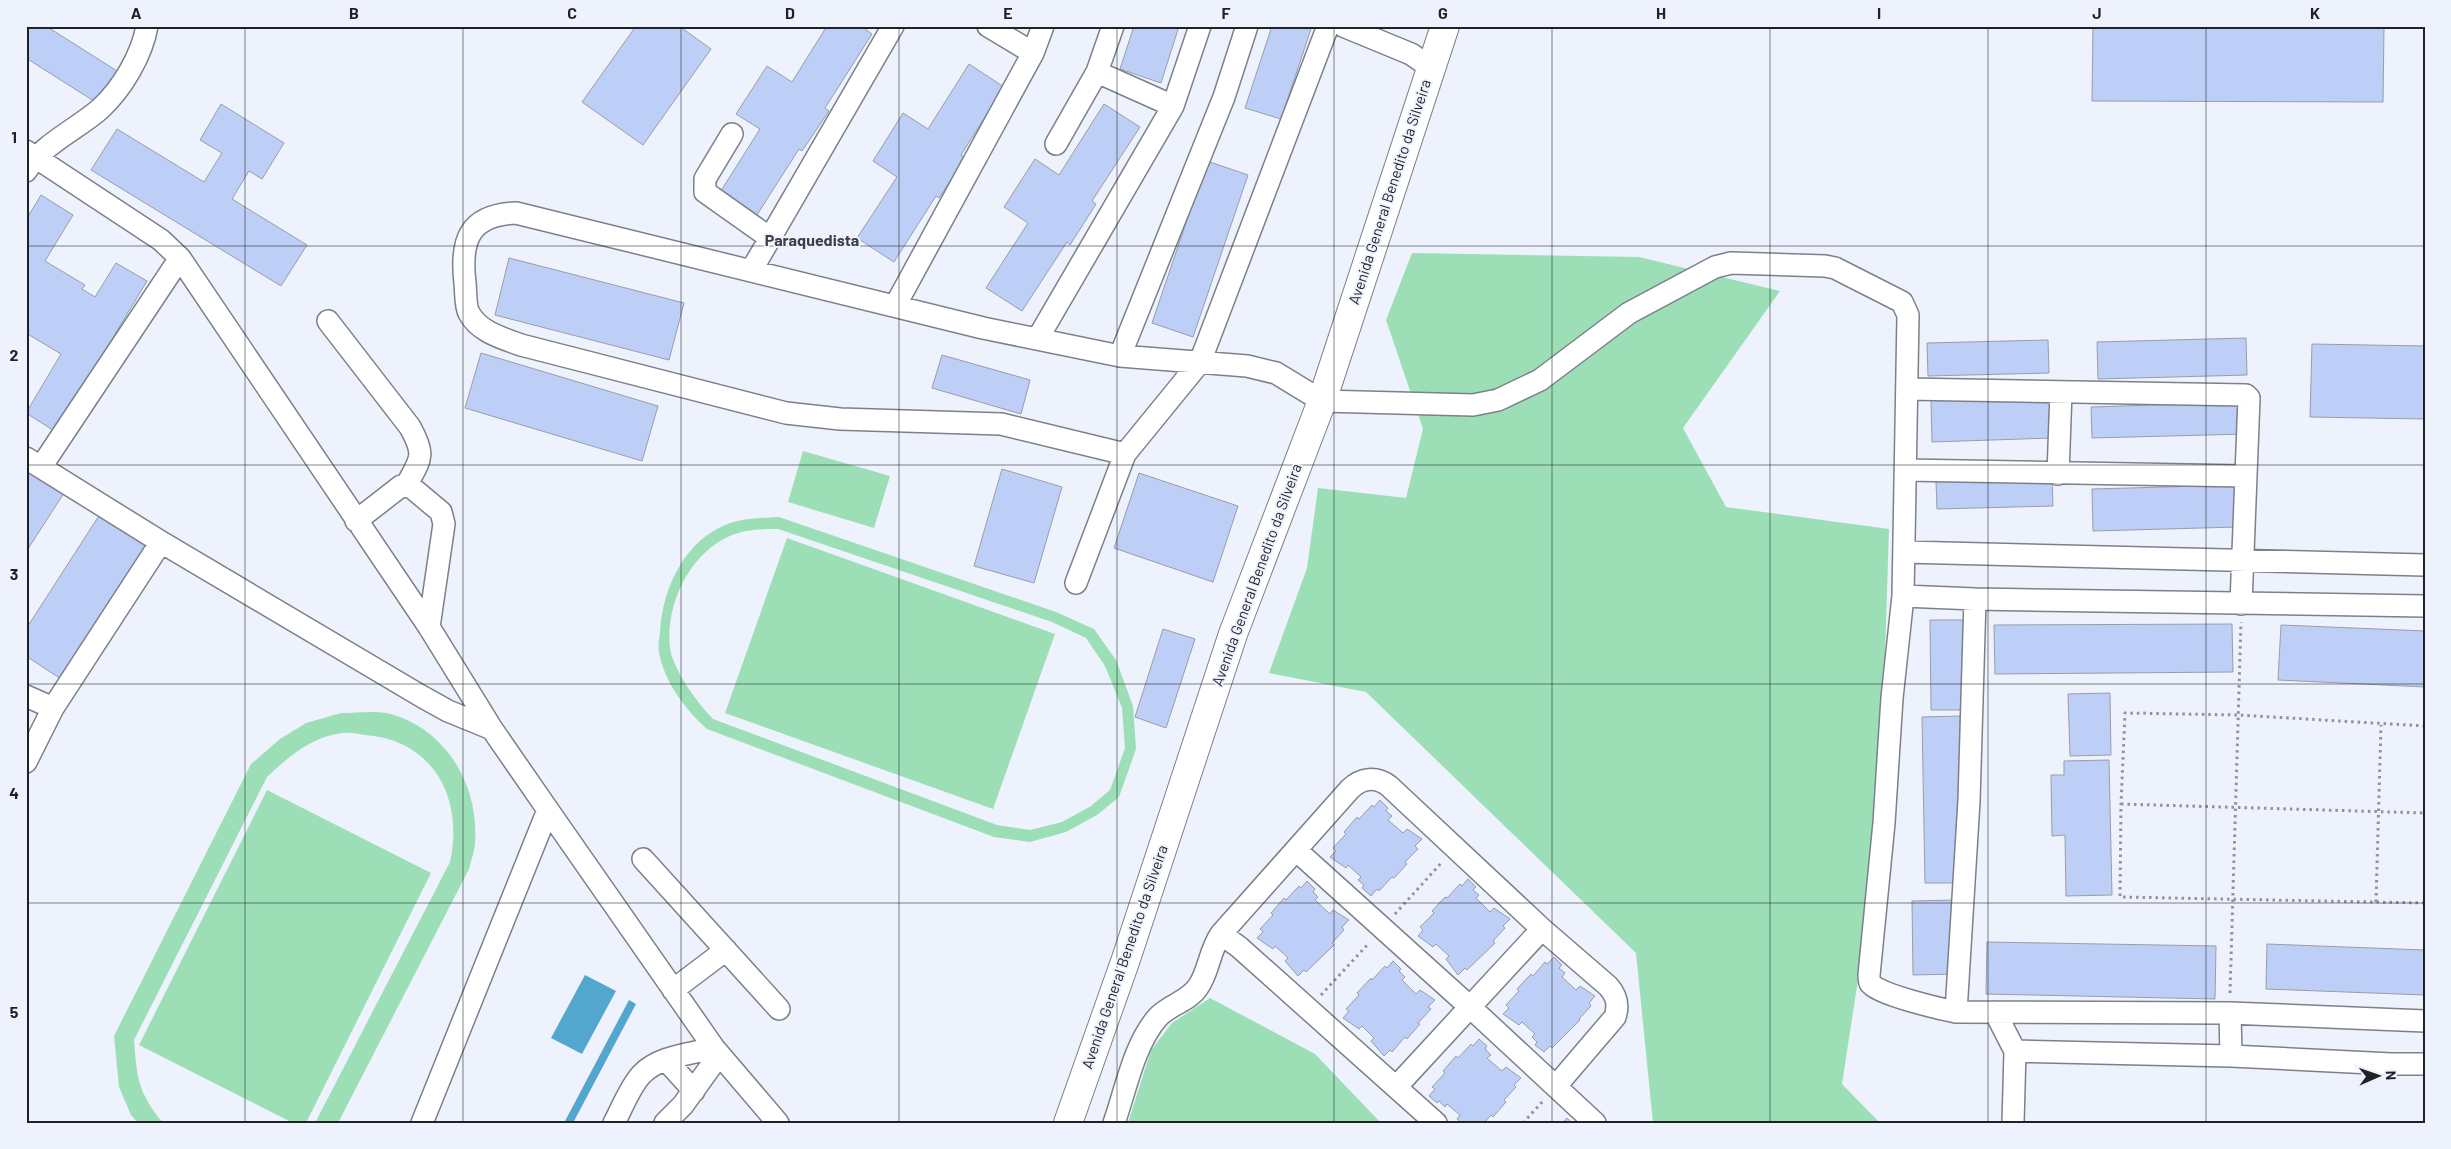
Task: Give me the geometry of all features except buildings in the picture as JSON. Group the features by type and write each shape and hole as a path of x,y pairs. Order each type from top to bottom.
{"main road":[{"name":"Avenida General Benedito da Silveira","path":"1068,1123 1126,959 1233,634 1322,400 1445,26"}],"street":[{"path":"751,271 893,26"},
{"path":"988,26 1033,53"},
{"path":"895,306 1033,53 1043,26"},
{"path":"1056,144 1097,72 1113,26"},
{"path":"1038,338 1173,106 1200,26"},
{"path":"1120,356 1224,97 1247,26"},
{"path":"1076,583 1125,454 1200,362 1328,26"},
{"path":"1343,26 1411,54 1430,67"},
{"path":"141,30 124,81 100,108 29,159 161,240 180,258 429,627 492,729 717,1052 778,1123"},
{"path":"1097,72 1173,106"},
{"path":"732,134 705,179 705,192 770,238"},
{"path":"1125,454 1001,424 840,419 786,413 489,334 469,313 463,263 466,239 481,222 499,214 516,214 983,328 1120,356 1247,366 1276,373 1322,400 1473,405 1498,400 1540,380 1629,313 1715,267 1732,263 1830,267 1902,302 1908,315 1903,596 1892,698 1884,823 1870,982 1874,988 1910,1001 1956,1012 2230,1013 2425,1021"},
{"path":"180,258 33,463 161,542 421,696 448,711 492,729"},
{"path":"328,321 410,427 421,446 419,461 406,486"},
{"path":"1907,388 2246,394 2249,398 2242,604"},
{"path":"2058,474 2061,392"},
{"path":"1906,470 2245,476"},
{"path":"356,521 401,486 406,486 441,512 444,518 429,627"},
{"path":"26,762 52,708 161,542"},
{"path":"1905,552 2242,562 2425,565"},
{"path":"1903,596 1975,599 2425,606"},
{"path":"1956,1012 1969,801 1975,599"},
{"path":"26,696 52,708"},
{"path":"1114,1123 1135,1060 1150,1029 1165,1011 1191,994 1199,986 1210,951 1221,934 1354,785 1364,780 1378,780 1393,790 1542,929 1608,986 1615,995 1618,1005 1615,1017 1556,1086"},
{"path":"422,1123 548,810"},
{"path":"1297,851 1470,1006 1596,1123"},
{"path":"643,859 779,1009"},
{"path":"1397,1086 1542,929"},
{"path":"1221,934 1239,947 1397,1086 1436,1123"},
{"path":"674,990 726,950"},
{"path":"1995,1012 2015,1051 2013,1123"},
{"path":"2230,1013 2232,1056"},
{"path":"2015,1051 2232,1056 2382,1064 2425,1064"},
{"path":"614,1123 640,1076 649,1068 666,1060 717,1052"},
{"path":"665,1123 684,1105 717,1052"},
{"path":"666,1060 694,1091"}],"path":[{"path":"2230,1013 2242,604"},
{"path":"2425,726 2381,725 2238,715 2125,713 2121,804 2120,897 2425,903"},
{"path":"2376,902 2381,725"},
{"path":"2121,804 2425,813"},
{"path":"1524,1123 1556,1086"}],"green space":[{"path":"1412,253 1639,257 1780,291 1683,428 1726,507 1889,529 1879,843 1842,1084 1880,1123 1653,1123 1636,953 1366,692 1269,673 1307,568 1318,488 1406,498 1423,429 1386,320"},
{"path":"803,451 890,476 874,528 788,502"},
{"path":"779,517 1056,612 1094,629 1116,660 1133,706 1136,749 1119,797 1097,815 1066,832 1030,842 994,837 707,729 677,695 662,663 659,642 665,599 679,567 700,541 714,530 730,523 748,519","holes":["760,529 778,529 1052,622 1086,638 1105,666 1122,708 1125,748 1110,790 1091,806 1062,822 1030,830 997,825 713,719 700,705 681,676 670,648 670,631 676,597 683,581 693,567 717,543 738,533"]},
{"path":"787,538 1055,634 993,809 725,713"},
{"path":"373,712 391,714 411,722 428,733 443,747 456,763 465,781 471,801 475,821 475,842 469,869 338,1123 315,1123 450,862 453,839 452,816 447,795 439,777 426,761 409,748 389,739 354,733 342,733 321,738 292,755 267,777 134,1040 140,1084 148,1102 163,1123 138,1123 131,1115 119,1087 114,1036 251,764 280,739 306,723 341,713"},
{"path":"267,790 431,873 306,1123 293,1123 139,1045"},
{"path":"1210,998 1315,1054 1381,1123 1128,1123 1151,1050 1172,1023"}],"water":[{"path":"585,975 616,991 582,1054 551,1038"},
{"path":"629,1000 636,1004 573,1123 564,1123"}],"district":[{"name":"Paraquedista","path":"812,240"}]}
